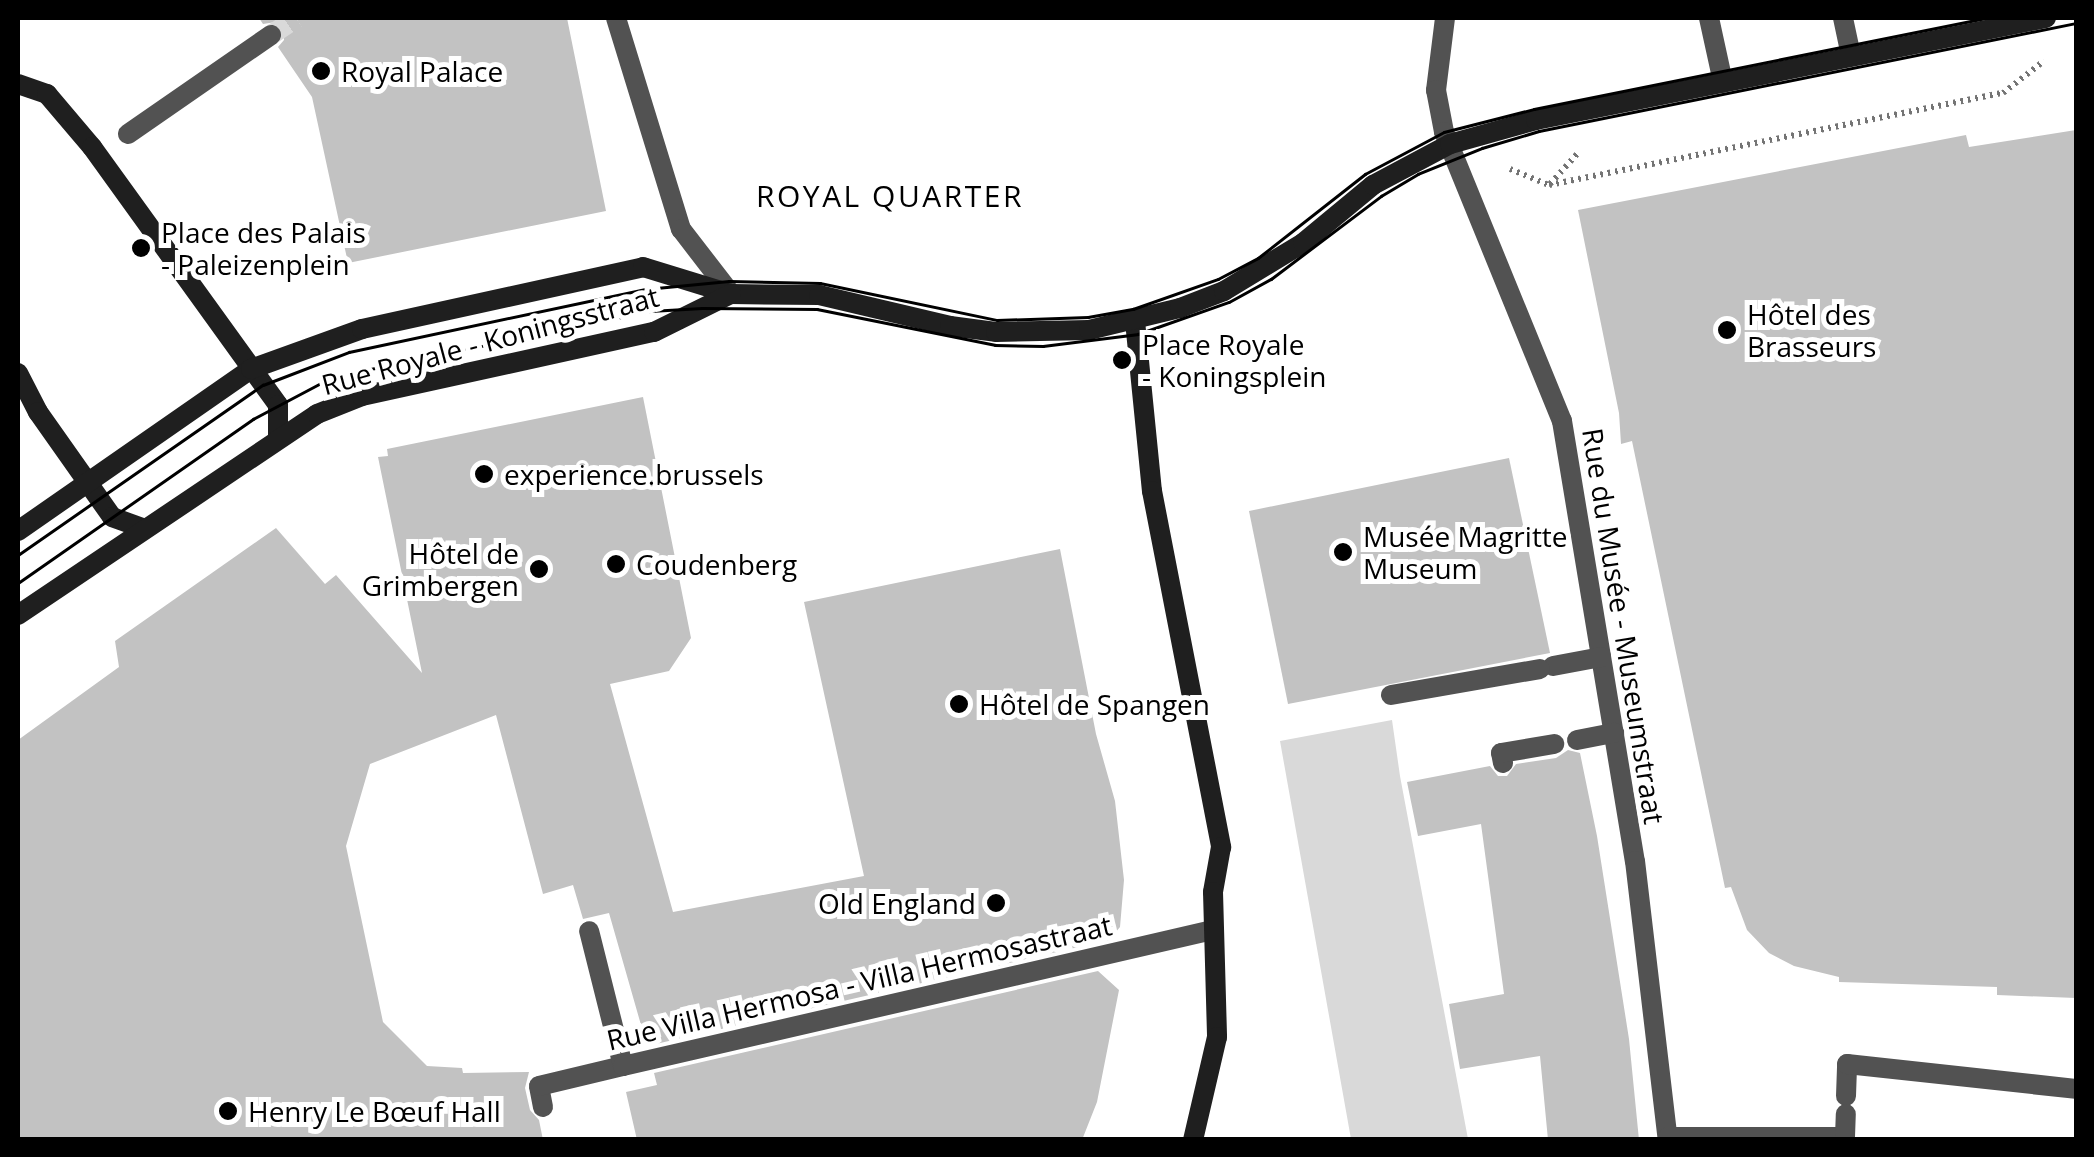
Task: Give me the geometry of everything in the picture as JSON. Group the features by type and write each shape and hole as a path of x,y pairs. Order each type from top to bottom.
{"street":[{"path":"616,18 681,230 730,294 818,296 950,326 996,332 1089,330 1135,322 1224,291 1264,268 1373,185 1450,144 1536,120 2046,18"},
{"path":"1445,18 1436,90 1450,144"},
{"path":"1709,18 1723,82"},
{"path":"1843,18 1851,56"},
{"path":"128,134 271,36"},
{"path":"18,84 47,94 92,147 278,405 278,436"},
{"name":"Rue du Musée - Museumstraat","path":"1450,144 1562,422 1635,861 1668,1138"},
{"name":"Rue Royale - Koningsstraat","path":"18,531 251,370 362,329 643,267 730,294"},
{"name":"Rue Royale - Koningsstraat","path":"18,616 142,528 316,414 362,396 654,332 730,294"},
{"path":"1135,322 1160,529 1220,847 1213,930 1218,982 1217,1038 1193,1140"},
{"path":"18,373 112,517 142,528"},
{"path":"1391,695 1601,657"},
{"path":"1576,740 1614,733"},
{"path":"1503,763 1501,754 1554,744"},
{"path":"589,930 623,1066"},
{"name":"Rue Villa Hermosa - Villa Hermosastraat","path":"544,1108 539,1086 1213,930"},
{"path":"1668,1138 1845,1137 1847,1064 2076,1089"}],"path":[{"path":"1450,144 1549,185 2003,94 2054,53"}],"shaded area":[{"path":"1392,720 1468,1139 1351,1139 1280,741"}],"building":[{"path":"259,18 567,18 606,211 348,263 312,97 278,47 284,40 283,28 276,22 263,24"},
{"path":"2076,130 2076,998 1997,995 1997,987 1839,982 1839,977 1794,966 1769,953 1747,930 1731,887 1725,888 1632,441 1621,444 1619,413 1578,210 1966,135 1969,147"},
{"path":"643,397 691,638 669,671 610,684 673,912 864,876 804,602 1060,549 1096,734 1115,801 1124,880 1120,927 1109,940 647,1046 609,913 583,919 573,885 543,894 496,715 370,764 346,846 383,1022 427,1066 462,1068 463,1073 529,1072 525,1088 543,1140 18,1140 18,740 119,667 115,641 276,528 325,584 336,575 422,673 378,457 388,456 387,449"},
{"path":"1509,458 1550,653 1288,704 1249,511"},
{"path":"1568,750 1580,753 1597,836 1629,1039 1639,1140 1548,1140 1540,1056 1460,1069 1449,1004 1504,994 1481,824 1418,836 1407,782 1490,766 1498,776 1507,776 1516,764 1556,758"},
{"path":"1098,971 1119,990 1097,1102 1082,1140 637,1140 626,1092 657,1085 654,1073"}],"tunnel":[{"path":"271,35 296,18"}],"tram line":[{"path":"18,555 263,385 349,352 646,289 729,281 820,283 997,320 1088,317 1133,309 1218,279 1258,258 1365,174 1444,132 1534,109 1984,18"},
{"path":"18,583 253,419 321,383 356,372 650,311 702,308 817,309 995,345 1043,346 1138,334 1229,302 1271,279 1381,196 1418,174 1482,148 1539,131 2076,23"}],"place":[{"name":"Royal Palace","path":"321,71"},
{"name":"Place des Palais - Paleizenplein","path":"141,248"},
{"name":"Hôtel des Brasseurs","path":"1727,330"},
{"name":"Place Royale - Koningsplein","path":"1122,360"},
{"name":"experience.brussels","path":"484,474"},
{"name":"Musée Magritte Museum","path":"1343,552"},
{"name":"Coudenberg","path":"616,564"},
{"name":"Hôtel de Grimbergen","path":"539,569"},
{"name":"Hôtel de Spangen","path":"959,704"},
{"name":"Old England","path":"996,903"},
{"name":"Henry Le Bœuf Hall","path":"228,1111"}],"district":[{"name":"ROYAL QUARTER","path":"890,196"}]}
